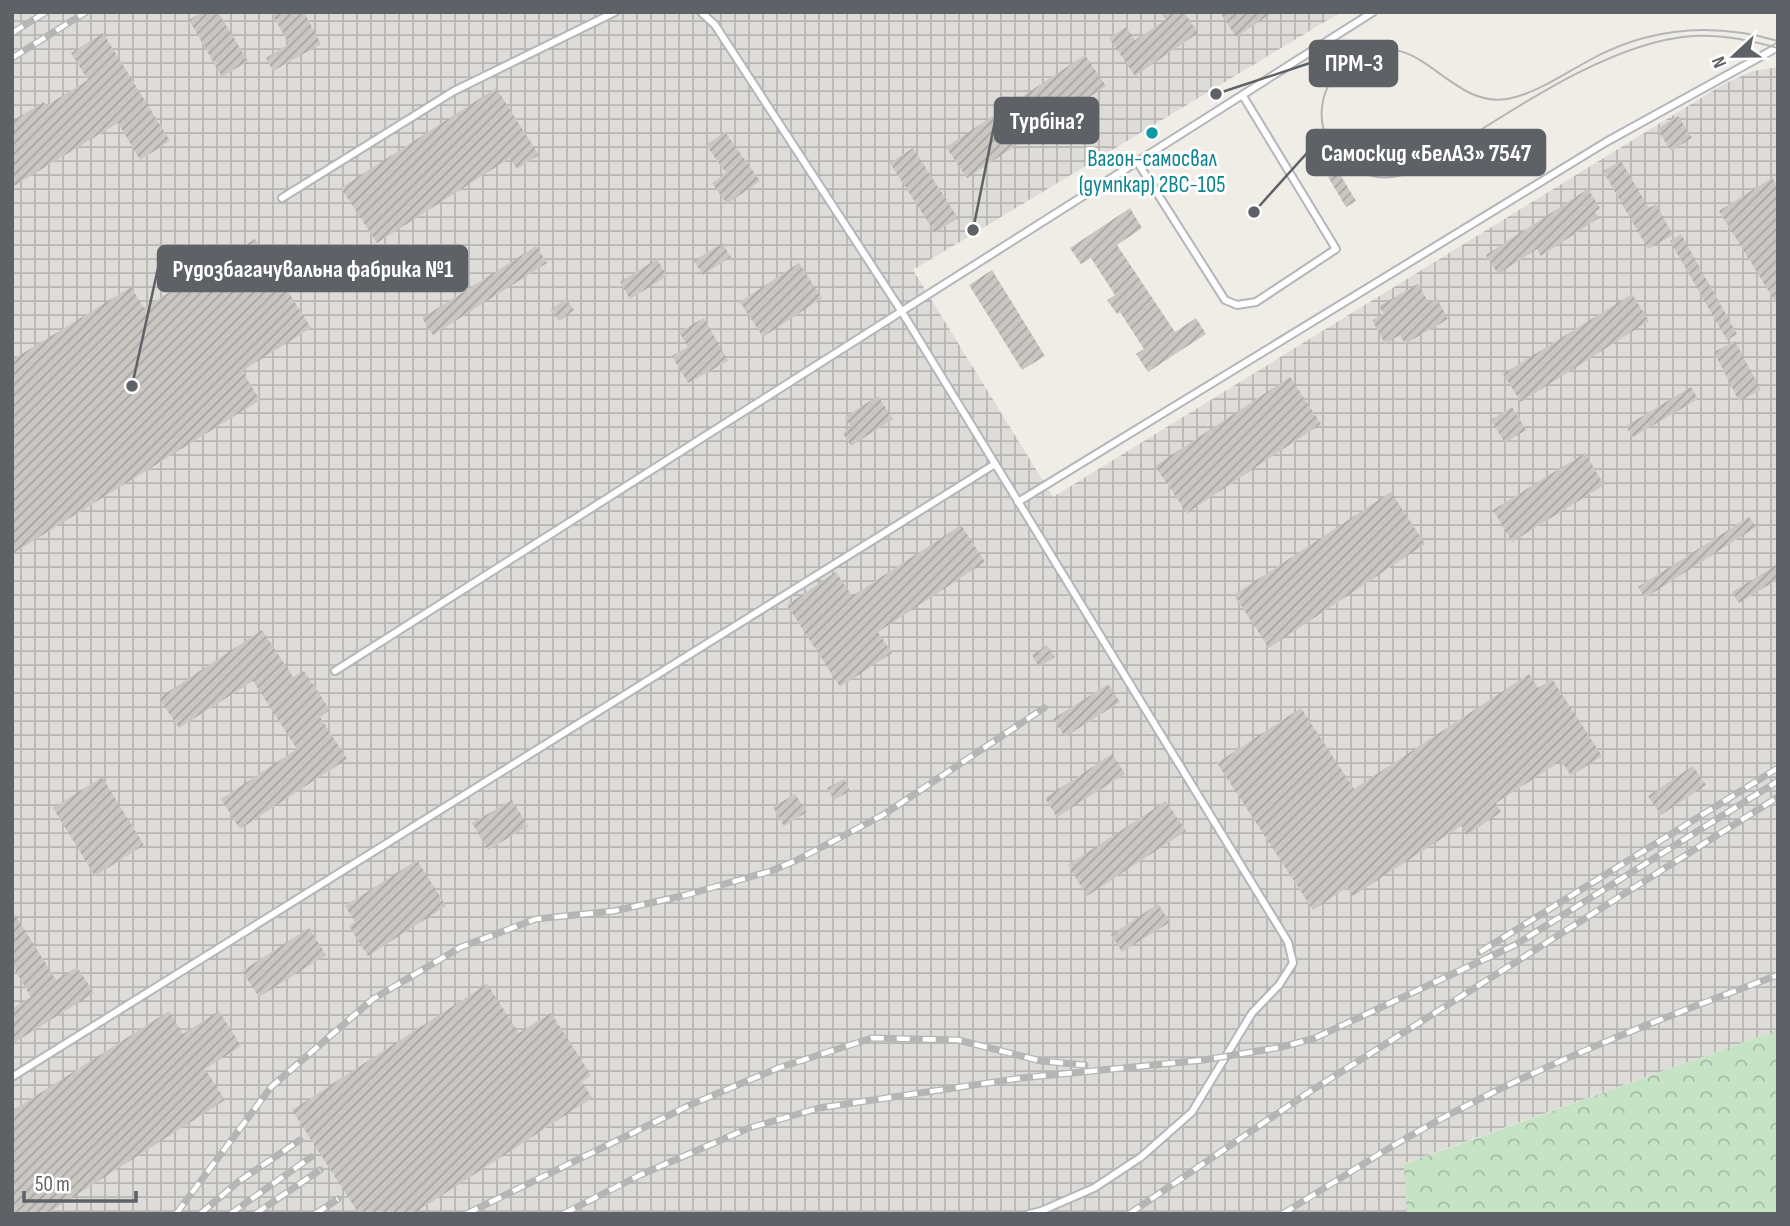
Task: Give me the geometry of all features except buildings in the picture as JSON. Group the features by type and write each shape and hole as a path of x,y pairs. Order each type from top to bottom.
{"lane":[{"path":"282,198 454,91 615,12"},
{"path":"701,12 715,25 902,312 1289,942 1293,963 1279,985 1252,1013 1192,1112 1141,1157 1094,1188 1029,1214"},
{"path":"335,671 1373,12"},
{"path":"1018,502 1606,142 1778,47"},
{"path":"1138,163 1224,300 1237,305 1256,302 1336,249 1243,96"},
{"path":"12,1077 995,464"}],"shaded area":[{"path":"12,12 1341,12 913,270 1053,497 1722,85 1753,71 1778,67 1778,1030 1405,1163 1407,1214 12,1214"}],"green space":[{"path":"1778,1030 1778,1214 1407,1214 1404,1164"}],"tram line":[{"path":"1778,41 1729,31 1681,31 1658,35 1611,50 1539,88 1507,99 1485,98 1466,91 1413,56 1394,50 1373,51 1349,63 1331,81 1323,103 1323,125 1330,146 1345,163 1365,174 1390,177 1419,169 1551,87 1623,53 1659,42 1693,36 1736,38 1778,48"}],"railway":[{"path":"12,33 46,12"},
{"path":"12,58 86,12"},
{"path":"176,1214 271,1087 373,999 461,947 536,919 614,911 686,895 771,871 883,815 1044,708"},
{"path":"1480,952 1778,768"},
{"path":"563,1214 640,1175 749,1128 819,1108 1021,1078 1204,1060 1282,1047 1315,1038 1515,945 1778,781"},
{"path":"1129,1214 1306,1094 1778,797"},
{"path":"1282,1214 1409,1136 1513,1083 1644,1026 1778,975"},
{"path":"466,1214 690,1105 778,1068 872,1038 958,1040 1041,1061 1085,1065"},
{"path":"200,1214 238,1182 300,1140"},
{"path":"230,1214 311,1157"},
{"path":"255,1214 320,1170"},
{"path":"315,1214 338,1199"}],"place":[{"name":"ПРМ-3","path":"1216,94"},
{"name":"Вагон-самосвал (думпкар) 2ВС-105","path":"1152,133"},
{"name":"Самоскид «БелАЗ» 7547","path":"1254,212"},
{"name":"Турбіна?","path":"973,230"},
{"name":"Рудозбагачувальна фабрика №1","path":"132,386"}]}
